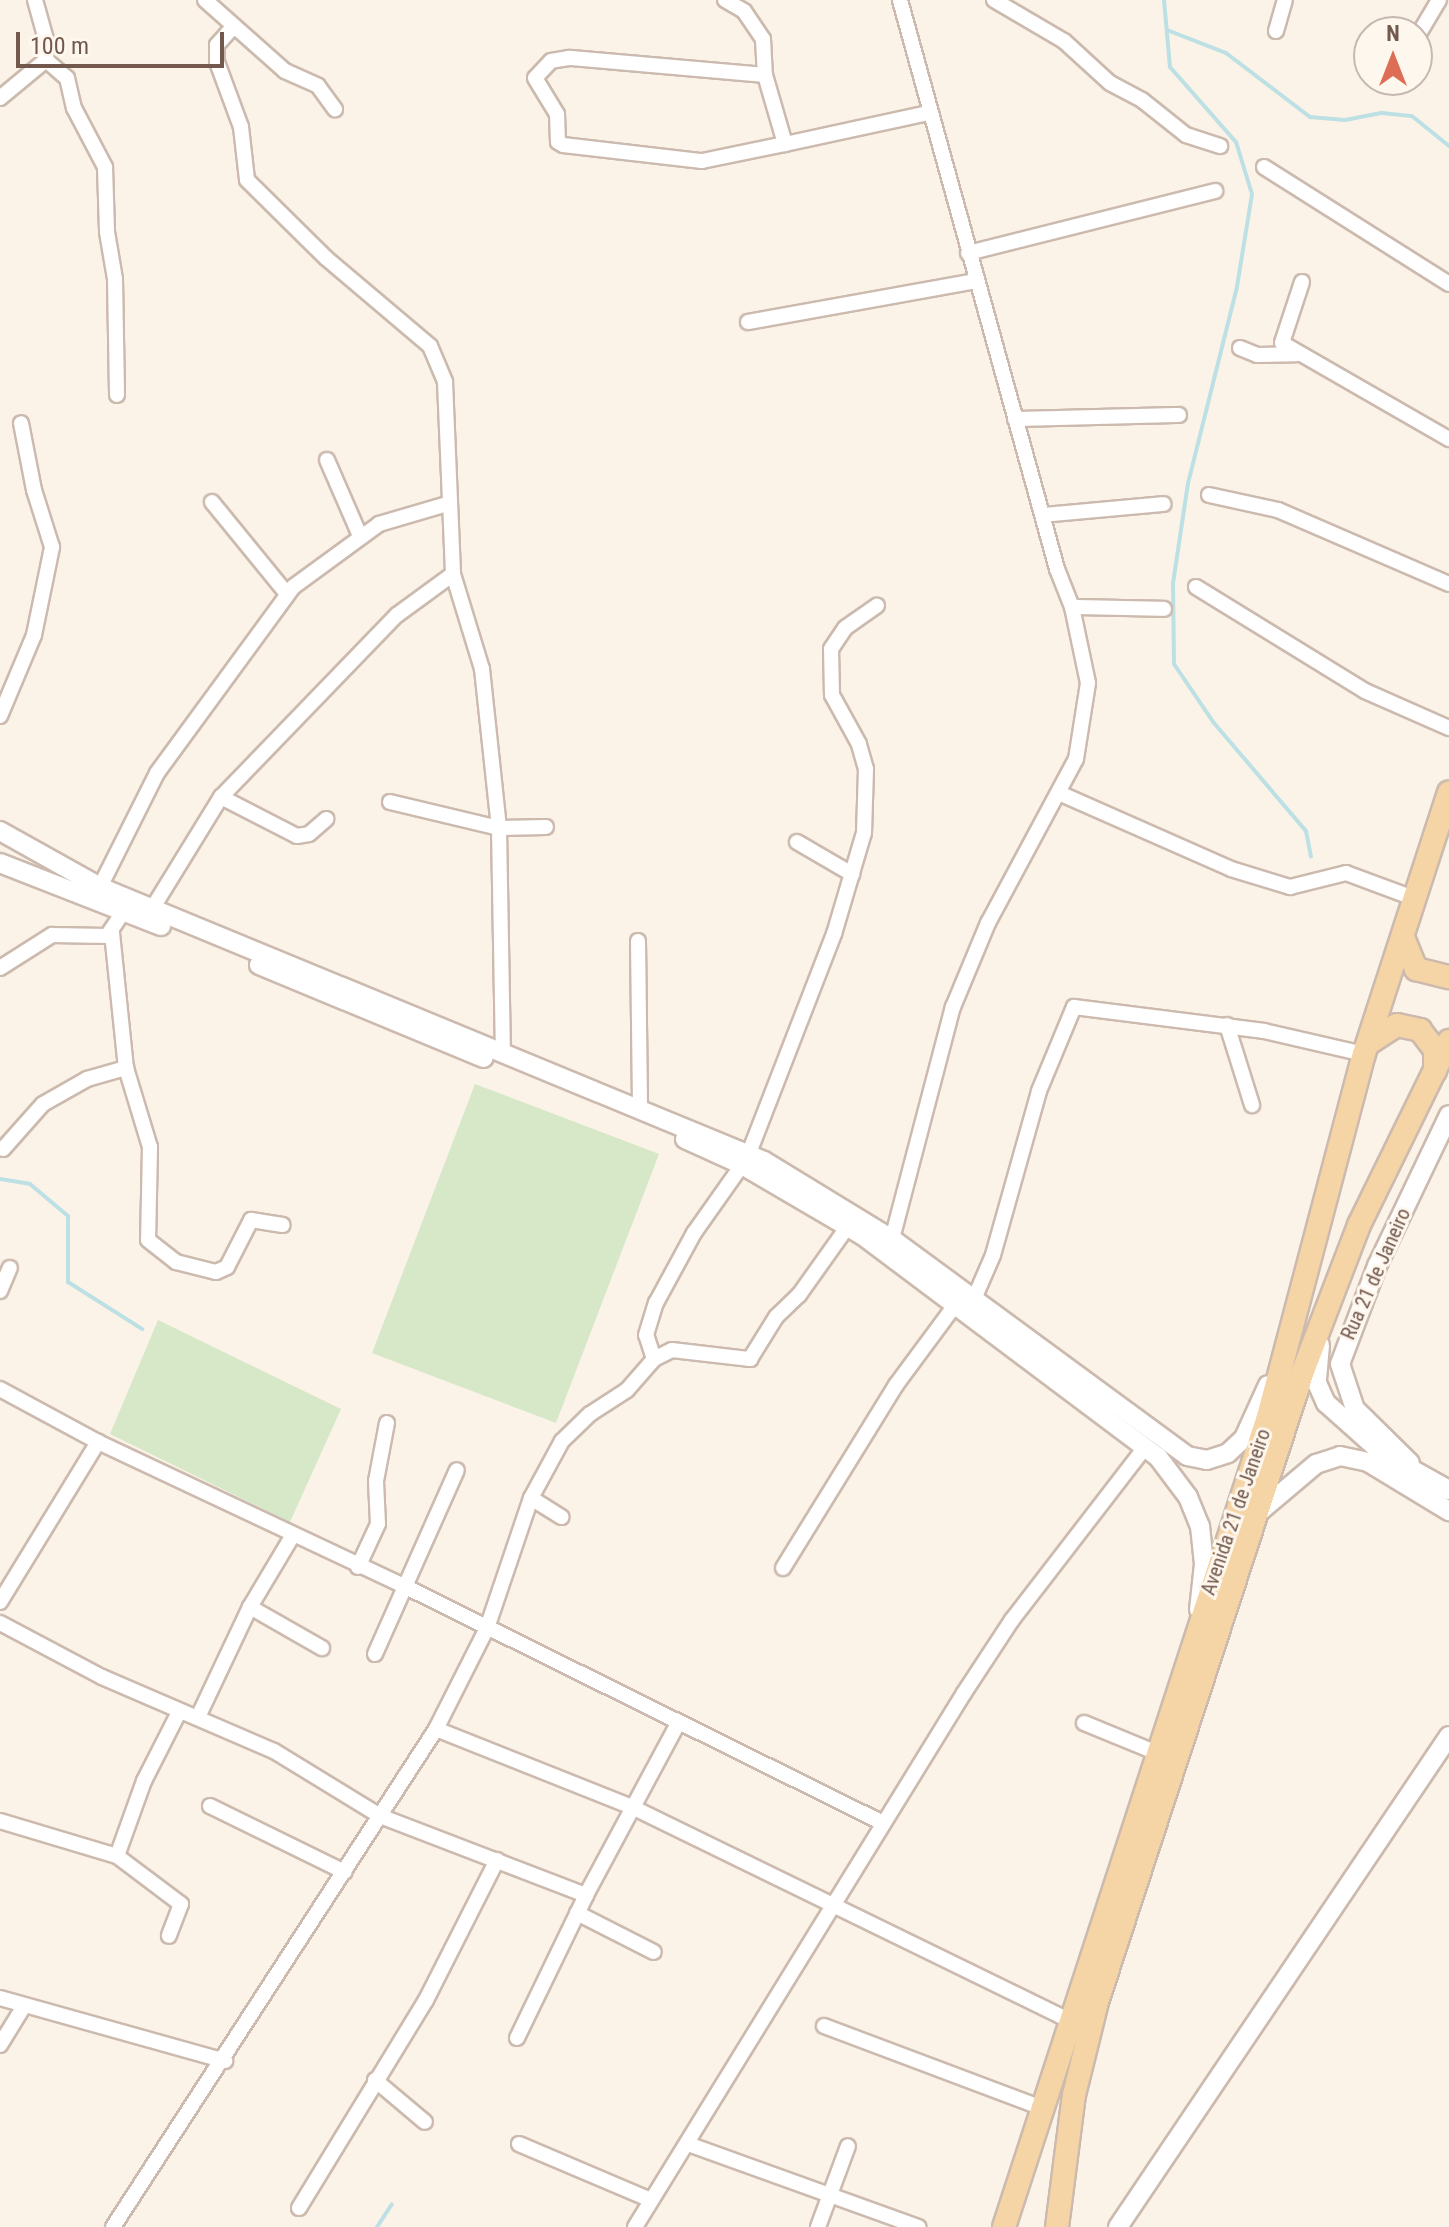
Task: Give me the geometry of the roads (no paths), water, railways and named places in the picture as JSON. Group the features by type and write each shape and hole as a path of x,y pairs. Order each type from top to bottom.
{"main road":[{"name":"Avenida 21 de Janeiro","path":"1004,2227 1045,2109 1195,1633 1268,1417 1287,1336 1366,1050 1449,792"},
{"path":"1403,937 1416,969 1449,977"},
{"path":"1366,1050 1385,1029 1409,1026 1429,1039 1435,1050 1435,1073"},
{"name":"Avenida 21 de Janeiro","path":"1057,2227 1074,2095 1093,2014 1332,1292 1449,1041"}],"street":[{"path":"0,98 46,60 47,43 35,0"},
{"path":"205,0 285,71 318,86 335,109"},
{"path":"725,0 754,22 763,39 765,75 785,144"},
{"path":"892,1239 966,971 1059,793 1085,727 1088,683 1072,607 928,113 900,0"},
{"path":"994,0 1064,41 1110,83 1142,100 1186,135 1220,146"},
{"path":"1276,31 1285,0"},
{"path":"233,27 217,45 217,62 241,127 245,177 326,258 430,346 448,402 447,504 453,574 482,669 499,828 503,1053"},
{"path":"765,75 569,58 551,61 535,78 557,114 558,142 563,145 702,161 928,113"},
{"path":"46,60 67,78 74,108 105,167 107,232 115,279 117,395"},
{"path":"1264,167 1449,284"},
{"path":"968,253 1215,191"},
{"path":"748,322 977,281"},
{"path":"1302,282 1282,332 1282,343 1296,354 1449,439"},
{"path":"1240,348 1257,355 1296,354"},
{"path":"1015,419 1179,415"},
{"path":"0,716 34,635 52,547 34,490 21,423"},
{"path":"327,460 360,536"},
{"path":"1209,495 1278,510 1449,584"},
{"path":"212,502 287,594"},
{"path":"100,887 157,773 287,594 360,536 399,515 447,504"},
{"path":"1043,515 1163,504"},
{"path":"152,909 221,797 397,615 453,574"},
{"path":"1196,587 1365,691 1449,728"},
{"path":"654,1359 646,1335 656,1303 694,1233 746,1159 852,874 868,803 866,769 859,744 832,695 831,649 845,628 877,606"},
{"path":"1072,607 1164,609"},
{"path":"1059,793 1231,869 1290,887 1346,873 1416,899"},
{"path":"221,797 297,836 309,834 326,819"},
{"path":"390,802 499,828 546,827"},
{"path":"0,831 100,887 640,1106 746,1159 892,1239 1145,1447 1179,1481 1200,1526 1204,1564 1195,1633"},
{"path":"797,842 852,874"},
{"path":"0,863 746,1159 965,1301 1167,1446 1199,1460 1221,1457 1244,1438 1287,1336"},
{"path":"124,911 112,933 126,1068 150,1147 146,1235 153,1248 176,1262 223,1271 251,1220 283,1225"},
{"path":"0,968 52,935 100,938 112,933"},
{"path":"638,941 640,1106"},
{"path":"783,1568 896,1385 965,1301 993,1255 1039,1091 1070,1010 1077,1006 1227,1025 1366,1050"},
{"path":"1227,1025 1252,1105"},
{"path":"3,1149 43,1104 62,1092 126,1068"},
{"name":"Rua 21 de Janeiro","path":"1410,1463 1355,1409 1340,1364 1371,1280 1449,1115"},
{"path":"117,2226 436,1729 487,1628 531,1498 562,1441 590,1414 627,1390 654,1359 679,1349 750,1359 776,1317 799,1295 848,1226"},
{"path":"0,1291 10,1268"},
{"path":"1332,1292 1316,1364 1326,1403 1381,1452 1410,1463 1449,1490"},
{"path":"0,1389 98,1442 406,1587 677,1725 881,1822"},
{"path":"358,1567 378,1524 376,1481 387,1423"},
{"path":"0,1602 98,1442"},
{"path":"635,2227 833,1909 881,1822 1012,1620 1145,1447"},
{"path":"1259,1512 1316,1464 1340,1456 1368,1462 1449,1511"},
{"path":"375,1654 457,1470"},
{"path":"531,1498 561,1517"},
{"path":"198,1717 250,1607 293,1535"},
{"path":"250,1607 322,1648"},
{"path":"0,1623 179,1712 198,1717 274,1751 380,1816 586,1895"},
{"path":"117,1856 144,1781 179,1712"},
{"path":"1084,1723 1157,1753"},
{"path":"517,2038 586,1895 677,1725"},
{"path":"436,1729 632,1807 833,1909 1071,2021"},
{"path":"1118,2227 1449,1736"},
{"path":"210,1806 345,1872"},
{"path":"0,1821 117,1856 181,1904 169,1936"},
{"path":"299,2208 426,2000 497,1860"},
{"path":"577,1913 654,1952"},
{"path":"0,1998 225,2061"},
{"path":"0,2045 24,2006"},
{"path":"824,2026 1045,2109"},
{"path":"375,2080 425,2122"},
{"path":"519,2144 651,2200"},
{"path":"688,2144 918,2227"},
{"path":"818,2227 848,2146"}],"waterway":[{"path":"1164,0 1170,67 1236,142 1252,194 1237,287 1188,483 1173,583 1174,664 1214,723 1306,831 1311,857"},
{"path":"1167,30 1226,53 1310,117 1345,120 1382,113 1412,116 1449,146"},
{"path":"0,1179 30,1184 68,1216 68,1282 142,1329"},
{"path":"377,2227 392,2204"}]}
